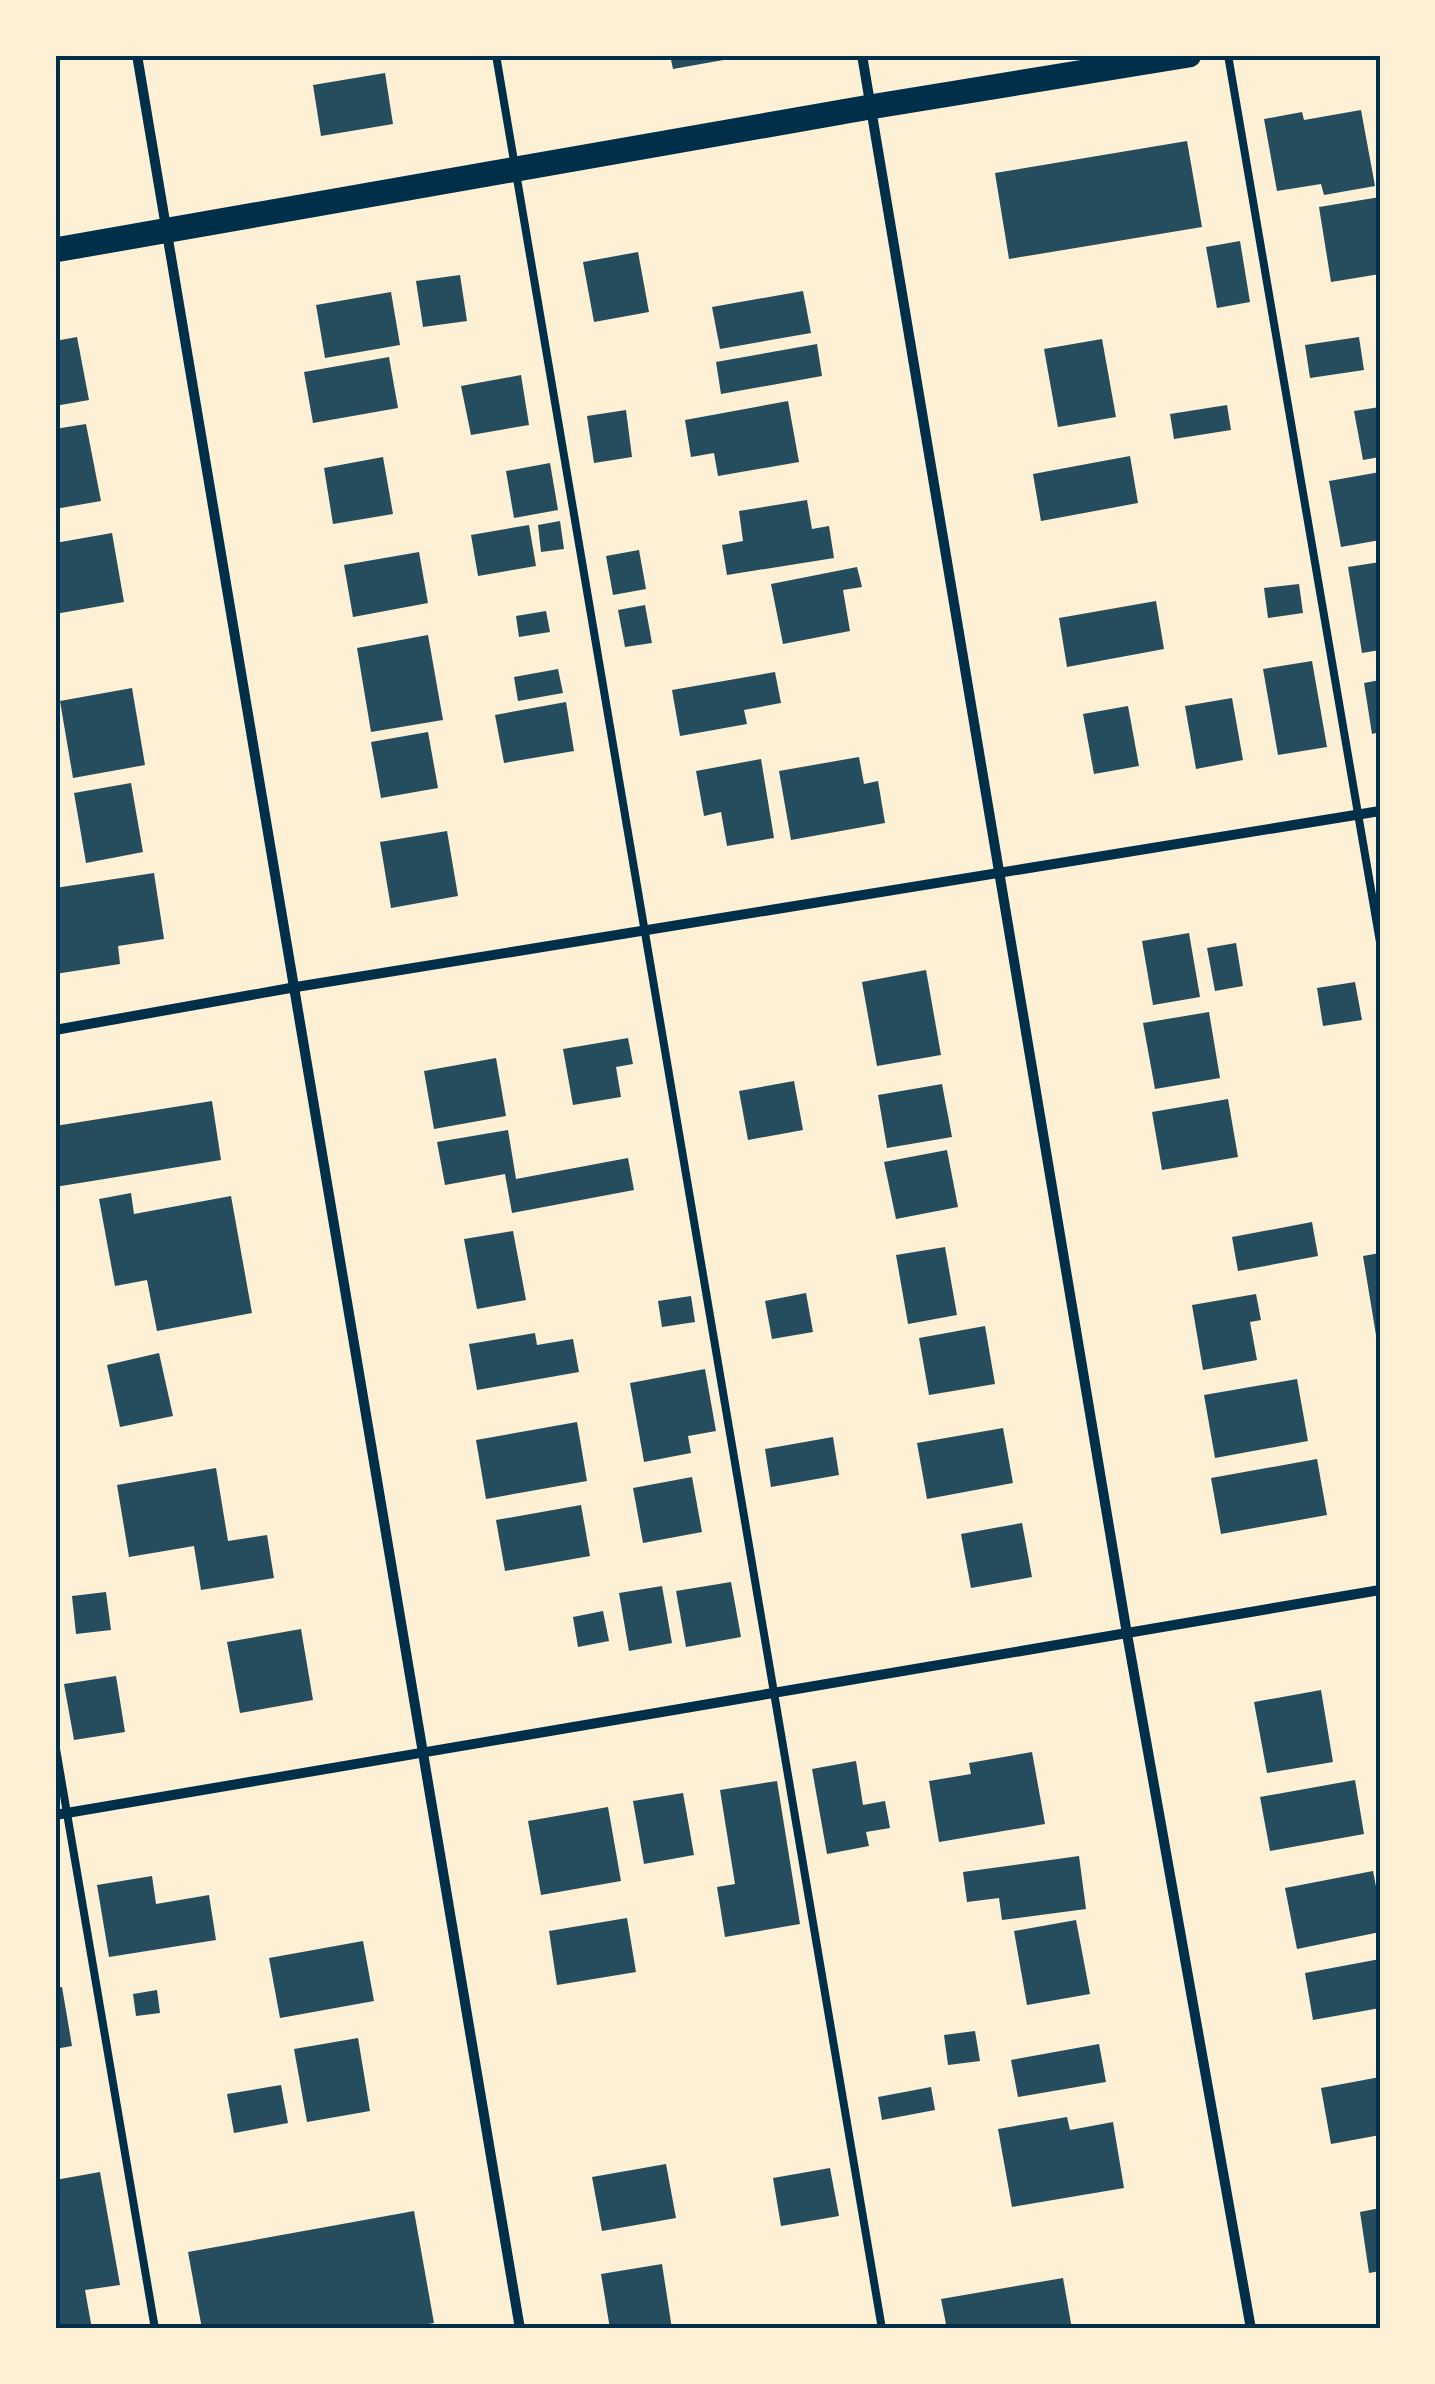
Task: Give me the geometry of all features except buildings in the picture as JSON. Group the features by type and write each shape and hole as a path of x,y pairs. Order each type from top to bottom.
{"main road":[{"path":"55,250 1189,55"}],"street":[{"path":"136,55 520,2329"},
{"path":"862,55 1127,1634 1251,2329"},
{"path":"55,1030 1380,811"},
{"path":"61,1814 1380,1590"}],"lane":[{"path":"496,55 882,2329"},
{"path":"1228,55 1380,942"},
{"path":"55,1743 61,1814 155,2329"}]}
